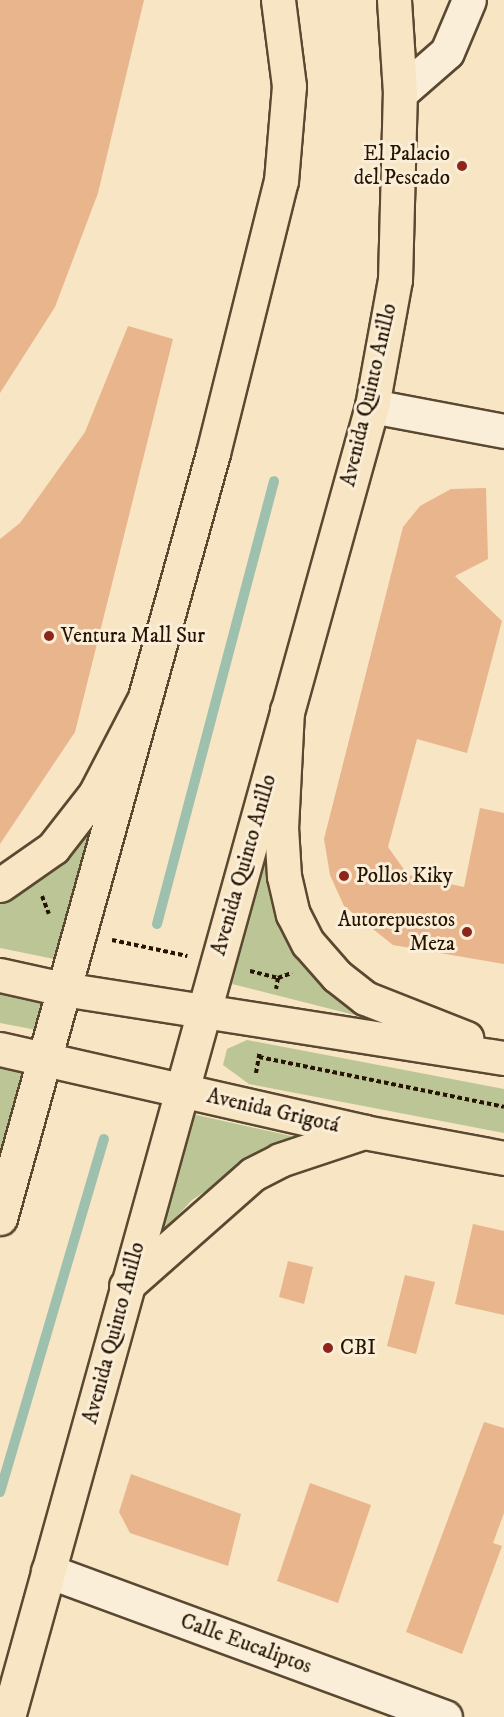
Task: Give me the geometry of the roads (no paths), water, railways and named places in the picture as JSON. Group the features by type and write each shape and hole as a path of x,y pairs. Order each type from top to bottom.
{"main road":[{"path":"0,1218 213,453 281,181 289,86 278,0"},
{"name":"Avenida Quinto Anillo","path":"8,1717 202,1011 372,406 395,280 400,93 394,0"},
{"path":"0,885 53,848 95,794 145,698"},
{"path":"287,710 281,827 284,876 293,914 308,943 337,976 365,998 504,1053"},
{"path":"0,975 63,989 504,1058"},
{"name":"Avenida Grigotá","path":"0,1049 45,1057 364,1132 504,1158"},
{"path":"126,1286 253,1174 280,1160 364,1132"}],"street":[{"path":"400,93 447,52 469,0"},
{"path":"372,406 504,431"},
{"name":"Calle Eucaliptos","path":"48,1571 444,1717"}],"waterway":[{"path":"157,924 274,481"},
{"path":"0,1492 104,1139"}],"place":[{"name":"El Palacio del Pescado","path":"462,166"},
{"name":"Ventura Mall Sur","path":"49,636"},
{"name":"Pollos Kiky","path":"344,876"},
{"name":"Autorepuestos Meza","path":"467,932"},
{"name":"CBI","path":"328,1348"}]}
